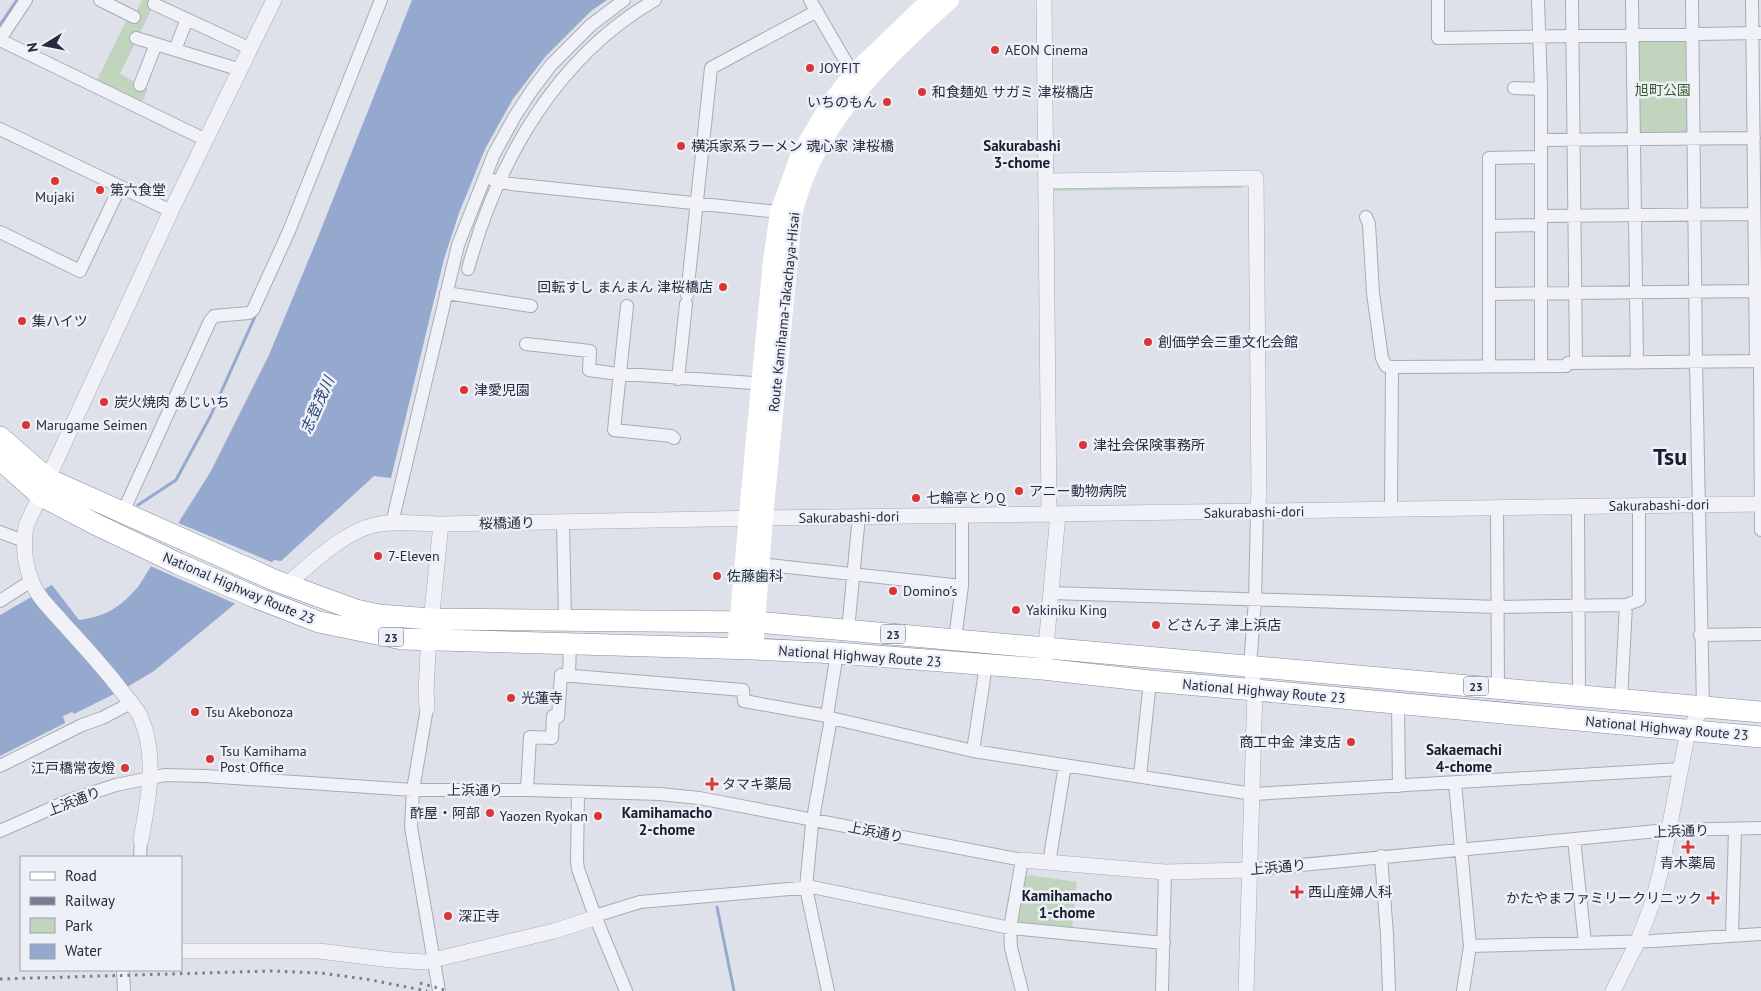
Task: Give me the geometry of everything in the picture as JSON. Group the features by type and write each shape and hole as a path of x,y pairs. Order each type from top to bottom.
{"highway":[{"name":"National Highway Route 23","path":"0,437 44,487 103,503 280,582 356,610 430,629 570,643 837,653 1043,669 1150,681 1761,737"},
{"name":"National Highway Route 23","path":"0,459 44,487 95,524 179,564 257,598 319,622 383,636 402,638 430,629 566,620 747,622 1761,712"}],"main road":[{"name":"Route Kamihama-Takachaya-Hisai","path":"769,384 772,261 779,212 791,175 810,134 831,102 853,74 930,0"},
{"name":"Route Kamihama-Takachaya-Hisai","path":"746,649 769,384 793,216 802,182 831,127 867,79 950,0"},
{"name":"Route Kamihama-Takachaya-Hisai","path":"747,622 760,564 756,518"}],"street":[{"path":"26,0 0,40 206,140"},
{"path":"100,0 134,17"},
{"path":"140,856 151,777 150,754 140,716 106,672 34,587 26,562 24,541 29,517 171,210 274,0"},
{"path":"123,512 210,321 214,316 249,313 253,310 289,232 380,0"},
{"path":"392,523 458,245 483,179 502,136 523,103 570,46 591,25 624,0"},
{"path":"468,269 482,224 500,181 522,136 536,114 558,84 599,41 626,19 655,0"},
{"path":"1043,669 1047,648 1051,593 1053,514 1044,0"},
{"path":"1438,0 1438,38 1757,33"},
{"path":"1538,0 1541,89 1541,366"},
{"path":"1572,0 1576,363"},
{"path":"1632,0 1637,363"},
{"path":"1613,991 1638,941 1652,904 1661,870 1688,730 1702,707 1692,0"},
{"path":"1752,0 1757,33 1754,138 1757,218 1756,291 1759,361 1761,530"},
{"path":"154,4 251,49"},
{"path":"678,379 711,68 813,6 853,74"},
{"path":"175,50 187,20"},
{"path":"136,38 241,70"},
{"path":"140,84 156,44"},
{"path":"1514,88 1541,89"},
{"path":"0,129 171,210"},
{"path":"1541,140 1754,138"},
{"path":"1489,366 1489,158 1541,157"},
{"path":"1046,180 1256,178 1259,495 1250,666 1255,690 1253,794 1248,870 1246,991"},
{"path":"483,179 511,184 779,212"},
{"path":"0,232 80,271 120,187"},
{"path":"1489,226 1574,216 1634,214 1694,214 1757,218"},
{"path":"1366,217 1369,224 1373,293 1382,358 1386,366 1566,366 1568,363 1759,361"},
{"path":"1489,294 1756,291"},
{"path":"446,293 530,306"},
{"path":"627,306 614,430 671,436 674,438"},
{"path":"526,344 590,351 589,370 678,379 769,384"},
{"path":"1391,510 1392,367"},
{"name":"Sakurabashi-dori","path":"756,518 1761,504"},
{"path":"1578,506 1579,696"},
{"path":"1051,593 1499,607 1626,604 1639,600 1639,506"},
{"path":"1497,508 1498,688"},
{"path":"955,639 962,586 962,515"},
{"path":"848,630 859,516"},
{"name":"桜橋通り","path":"280,582 349,535 376,524 756,518"},
{"path":"563,522 566,620"},
{"path":"439,991 411,827 413,790 428,708 426,692 430,629 441,524"},
{"path":"0,532 24,541"},
{"path":"760,564 962,586"},
{"path":"0,600 34,587"},
{"path":"1621,700 1626,604"},
{"path":"1700,635 1761,634"},
{"path":"569,676 570,643"},
{"path":"828,991 806,888 813,820 837,653"},
{"path":"973,750 986,665"},
{"path":"527,790 530,737 552,738 553,716 558,717 561,675 743,690 744,702 829,717 973,750 1253,794 1681,769"},
{"path":"1140,776 1150,681"},
{"path":"0,766 82,725 131,704"},
{"path":"1398,704 1399,786"},
{"path":"1049,863 1065,765"},
{"name":"上浜通り","path":"0,831 70,800 116,785 151,777 205,776 413,790 527,790 660,794 699,798 1022,860 1165,872 1248,870 1668,830 1761,828"},
{"path":"1455,783 1470,946 1463,991"},
{"path":"578,792 577,862 595,916 626,991"},
{"path":"1732,935 1735,829"},
{"path":"1574,839 1585,943"},
{"path":"1381,856 1387,935 1388,991"},
{"path":"1022,860 1010,928 1011,948 1022,991"},
{"path":"1162,991 1165,872"},
{"path":"182,951 319,951 425,962 554,931 640,902 812,887 1010,928 1164,943"},
{"path":"1470,946 1653,941 1761,934"},
{"path":"124,971 124,991"}],"green space":[{"path":"142,0 156,0 120,74 148,89 141,104 96,82 128,17 133,19"},
{"name":"旭町公園","path":"1640,40 1684,40 1688,44 1689,135 1638,135 1636,44"},
{"path":"1243,183 1242,188 1051,191 1057,186"},
{"path":"1029,875 1077,882 1072,928 1020,923 1018,920 1025,878"}],"water":[{"name":"志登茂川","path":"412,0 607,0 591,11 545,57 513,99 485,149 459,213 444,259 391,478 374,476 281,561 274,560 261,582 154,671 122,690 74,714 72,712 63,716 65,723 0,756 0,615 52,585 79,620 89,618 112,610 138,587 211,471 269,355"}],"pier":[{"path":"176,522 274,563 263,584 238,605 148,565"}],"waterway":[{"path":"0,25 17,0"},
{"path":"138,505 176,480 210,417 257,312"},
{"path":"717,907 734,991"}],"railway":[{"path":"0,979 271,971 321,973 366,979 427,991"},
{"path":"420,983 448,991"}],"place":[{"name":"AEON Cinema","path":"995,50"},
{"name":"JOYFIT","path":"810,68"},
{"name":"和食麺処 サガミ 津桜橋店","path":"922,92"},
{"name":"いちのもん","path":"887,102"},
{"name":"横浜家系ラーメン 魂心家 津桜橋","path":"681,146"},
{"name":"Mujaki","path":"55,181"},
{"name":"第六食堂","path":"100,190"},
{"name":"回転すし まんまん 津桜橋店","path":"723,287"},
{"name":"集ハイツ","path":"22,321"},
{"name":"創価学会三重文化会館","path":"1148,342"},
{"name":"津愛児園","path":"464,390"},
{"name":"炭火焼肉 あじいち","path":"104,402"},
{"name":"Marugame Seimen","path":"26,425"},
{"name":"津社会保険事務所","path":"1083,445"},
{"name":"アニー動物病院","path":"1019,491"},
{"name":"七輪亭とりQ","path":"916,498"},
{"name":"7-Eleven","path":"378,556"},
{"name":"佐藤歯科","path":"717,576"},
{"name":"Domino's","path":"893,591"},
{"name":"Yakiniku King","path":"1016,610"},
{"name":"どさん子 津上浜店","path":"1156,625"},
{"name":"光蓮寺","path":"511,698"},
{"name":"Tsu Akebonoza","path":"195,712"},
{"name":"商工中金 津支店","path":"1351,742"},
{"name":"Tsu Kamihama Post Office","path":"210,759"},
{"name":"江戸橋常夜燈","path":"125,768"},
{"name":"タマキ薬局","path":"712,784"},
{"name":"酢屋・阿部","path":"490,813"},
{"name":"Yaozen Ryokan","path":"598,816"},
{"name":"青木薬局","path":"1688,847"},
{"name":"西山産婦人科","path":"1297,892"},
{"name":"かたやまファミリークリニック","path":"1713,898"},
{"name":"深正寺","path":"448,916"}],"district":[{"name":"Sakurabashi 3-chome","path":"1022,154"},
{"name":"Tsu","path":"1670,456"},
{"name":"Sakaemachi 4-chome","path":"1464,758"},
{"name":"Kamihamacho 2-chome","path":"667,820"},
{"name":"Kamihamacho 1-chome","path":"1067,904"}]}
